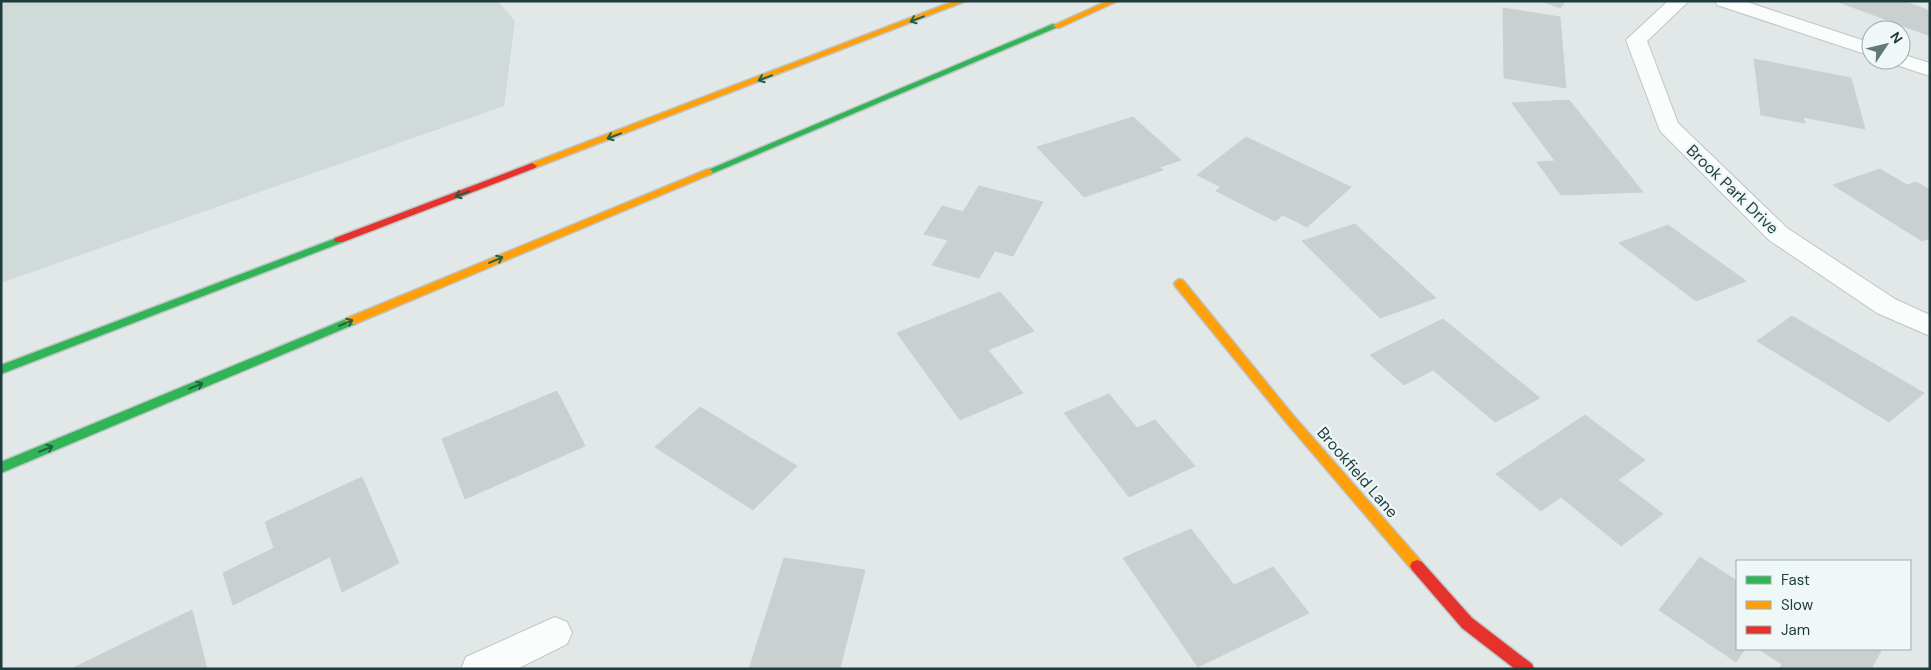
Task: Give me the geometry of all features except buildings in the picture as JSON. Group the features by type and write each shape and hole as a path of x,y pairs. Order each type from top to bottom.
{"main road":[{"path":"1,370 962,1"},
{"path":"1,468 1114,1"},
{"name":"Brookfield Lane","path":"1179,283 1289,418 1467,623 1527,669"}],"street":[{"name":"Brook Park Drive","path":"1680,1 1636,40 1668,126 1778,234 1886,306 1930,326"},
{"path":"1724,1 1861,47"},
{"path":"1911,64 1930,70"},
{"path":"479,669 556,633"}],"shaded area":[{"path":"1,1 498,1 515,21 504,106 1,283"}],"traffic: fast":[{"path":"708,172 1056,26"},
{"path":"1,370 339,240"},
{"path":"1,468 351,321"}],"traffic: slow":[{"path":"532,166 962,1"},
{"path":"1056,26 1114,1"},
{"path":"351,321 708,172"},
{"path":"1179,283 1289,418 1417,566"}],"traffic: jam":[{"path":"339,240 532,166"},
{"path":"1417,566 1467,623 1527,669"}]}
